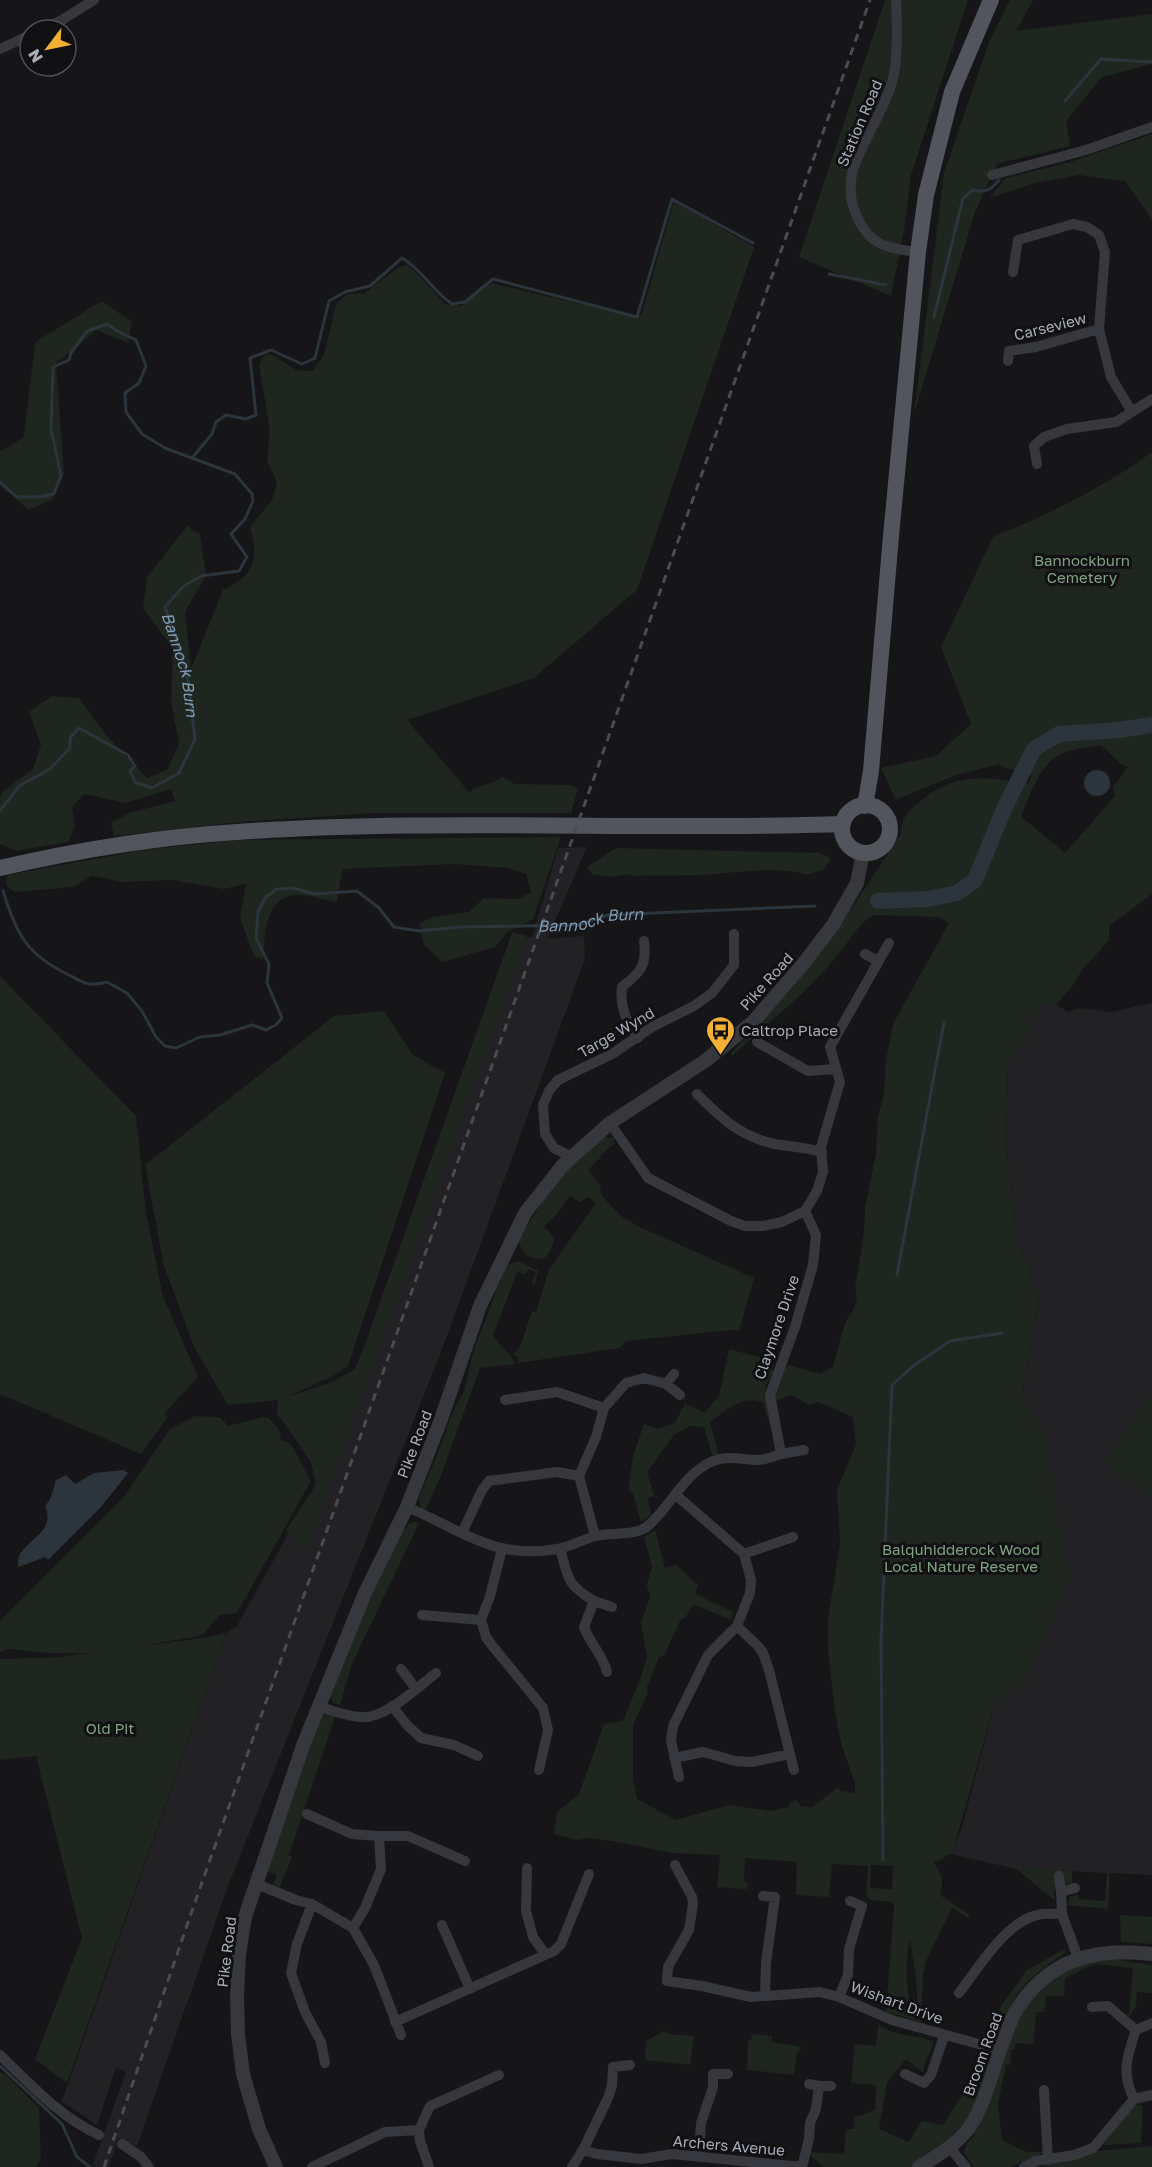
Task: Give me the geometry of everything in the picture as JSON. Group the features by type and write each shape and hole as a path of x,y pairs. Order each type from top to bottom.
{"main road":[{"path":"873,808 871,771 918,252 926,195 952,92 991,0"},
{"path":"873,808 887,817 890,824 888,839 878,850 863,853 850,846 843,829 851,811 873,808"},
{"path":"0,867 47,857 151,841 236,832 374,825 799,825 843,829"}],"street":[{"path":"65,18 94,0"},
{"name":"Station Road","path":"896,0 897,24 893,81 852,171 850,199 858,224 871,237 895,249 918,252"},
{"path":"0,49 18,41"},
{"path":"992,175 1086,150 1152,127"},
{"name":"Carseview","path":"1012,272 1018,240 1072,224 1088,227 1099,235 1105,252 1099,329 1111,377 1132,412"},
{"name":"Carseview","path":"1008,351 1036,347 1099,329"},
{"path":"1037,464 1034,446 1044,437 1067,429 1116,422 1152,399"},
{"name":"Pike Road","path":"276,2167 259,2128 243,2074 238,2034 239,1955 245,1917 303,1743 365,1593 407,1507 440,1422 484,1296 525,1213 572,1157 610,1123 705,1061 760,1014 803,964 833,925 857,884 863,853"},
{"name":"Targe Wynd","path":"572,1157 554,1148 544,1134 543,1106 549,1091 558,1080 612,1054 652,1027 694,1006 712,993 734,965 734,934"},
{"path":"638,1038 628,1023 620,999 622,987 642,967 645,956 644,941"},
{"path":"610,1123 648,1178 731,1221 745,1226 762,1226 782,1222 805,1211 817,1191 823,1172 821,1147 840,1082 830,1047 889,943"},
{"path":"866,954 878,961"},
{"path":"757,1042 807,1071 836,1070"},
{"path":"696,1094 723,1121 737,1130 774,1143 807,1147 822,1152"},
{"name":"Claymore Drive","path":"781,1455 770,1395 795,1327 813,1265 816,1235 805,1211"},
{"path":"666,1384 674,1374"},
{"path":"595,1536 579,1476 596,1437 604,1408 626,1383 644,1378 666,1384 680,1395"},
{"path":"505,1400 557,1392 604,1408"},
{"path":"407,1507 502,1550 517,1552 560,1549 595,1536 629,1532 648,1526 692,1476 710,1462 718,1459 760,1460 804,1450"},
{"path":"462,1533 482,1490 489,1481 557,1472 579,1476"},
{"path":"676,1495 744,1554 751,1580 750,1593 737,1626 708,1655 673,1726 671,1741 679,1777"},
{"path":"744,1554 793,1536"},
{"path":"560,1549 569,1582 576,1590 612,1608"},
{"path":"502,1550 481,1620 486,1637 543,1708 548,1730 539,1770"},
{"path":"594,1601 584,1627 586,1635 599,1651 607,1672"},
{"path":"422,1615 481,1620"},
{"path":"737,1626 763,1653 794,1770"},
{"path":"401,1670 416,1689"},
{"path":"318,1707 362,1718 373,1716 392,1706 436,1673"},
{"path":"392,1706 421,1738 454,1745 478,1756"},
{"path":"674,1758 703,1752 735,1761 752,1762 790,1754"},
{"path":"307,1814 352,1834 408,1836 465,1861"},
{"path":"353,1928 381,1869 379,1836"},
{"name":"Wishart Drive","path":"675,1865 693,1897 693,1904 689,1930 668,1967 666,1981 751,1997 820,1992 839,1997 892,2020 1000,2050"},
{"path":"526,1868 526,1911 533,1937 544,1954"},
{"path":"395,2022 554,1951 561,1944 590,1874"},
{"path":"1059,1876 1062,1914 1078,1958"},
{"path":"257,1884 312,1904 353,1928 374,1965 401,2036"},
{"path":"1061,1892 1075,1888"},
{"path":"763,1896 780,1898 766,1963 765,1995"},
{"name":"Wishart Drive","path":"839,1997 848,1975 849,1949 862,1906 850,1901"},
{"path":"312,1904 297,1944 291,1972 305,2012 321,2042 325,2063"},
{"path":"959,1994 1008,1930 1021,1921 1038,1914 1062,1914"},
{"path":"442,1933 470,1989"},
{"name":"Broom Road","path":"919,2167 950,2148 974,2121 989,2089 1000,2050 1016,2010 1033,1989 1056,1969 1078,1958 1117,1951 1152,1954"},
{"path":"1092,2007 1108,2006 1136,2030"},
{"path":"1134,2099 1127,2085 1126,2059 1136,2030 1152,2023"},
{"name":"Wishart Drive","path":"905,2074 924,2083 932,2075 944,2036"},
{"path":"0,2055 54,2107 80,2126 99,2135"},
{"path":"572,2167 583,2150 608,2098 612,2086 613,2067 630,2065"},
{"path":"699,2156 701,2123 713,2087 713,2074 728,2074"},
{"path":"429,2167 420,2141 420,2130 430,2106 499,2075"},
{"path":"802,2167 809,2139 810,2123 816,2109 814,2085 831,2086"},
{"path":"1044,2090 1048,2160"},
{"path":"1024,2167 1036,2161 1074,2155 1094,2148 1134,2099 1152,2095"},
{"path":"312,2167 385,2132 420,2130"},
{"path":"122,2144 141,2157 148,2167"},
{"path":"950,2148 966,2167"},
{"name":"Archers Avenue","path":"583,2150 597,2154 641,2159 672,2154 751,2164 802,2167"}],"shaded area":[{"path":"1097,770 1107,773 1110,783 1107,793 1097,796 1087,793 1084,783 1087,773"},
{"path":"587,847 547,939 584,936 585,959 441,1352 228,1886 137,2146 118,2138 109,2167 92,2167 126,2072 116,2067 97,2125 62,2101 226,1633 237,1626 313,1489 507,947 511,939 532,937 558,848"},
{"path":"1046,1003 1069,1012 1080,1008 1111,1012 1152,1003 1152,1875 1017,1869 950,1854 961,1831 994,1706 1025,1682 1045,1437 1022,1393 1038,1304 1029,1267 1018,1246 1006,1146 1008,1060 1031,1033 1025,1020"},
{"path":"123,1470 128,1473 101,1507 48,1560 45,1557 19,1567 18,1559 22,1552 46,1525 48,1517 45,1507 56,1480 66,1475 75,1484 94,1473"}],"green space":[{"path":"885,0 968,0 911,175 904,231 891,296 799,257"},
{"path":"1010,0 1033,0 1016,31 1152,14 1152,64 1102,77 1066,121 1070,146 997,164 975,212 914,414 944,173 989,42"},
{"path":"1152,134 1152,219 1125,181 1079,175 1035,183 989,198 1006,178 1070,162"},
{"path":"674,201 754,247 637,590 534,678 407,720 469,792 503,777 515,784 571,785 578,789 571,813 374,813 238,822 114,836 111,823 129,813 175,801 171,789 125,803 85,794 72,806 75,827 68,842 16,851 0,844 2,792 33,769 41,745 29,712 52,696 79,698 106,735 147,778 167,770 179,744 171,700 173,649 143,608 147,577 187,526 200,534 206,575 185,612 191,669 223,590 242,578 252,565 254,549 250,527 272,500 277,482 267,461 270,431 259,364 265,354 273,355 296,370 313,371 324,355 336,304 347,294 365,293 397,268 407,265 445,304 461,306 491,283 636,317 642,313"},
{"path":"102,301 132,322 128,343 97,330 56,363 64,474 52,499 29,510 0,486 0,450 2,451 24,437 35,342"},
{"path":"1152,452 1152,894 1109,926 1109,940 1082,970 1074,984 1056,1005 1046,1003 1025,1020 1031,1033 1008,1060 1006,1146 1018,1246 1029,1267 1038,1304 1022,1393 1045,1437 1069,1577 1025,1682 994,1706 954,1847 950,1854 934,1863 942,1878 940,1895 970,1915 968,1918 952,1908 926,1961 921,2022 886,2012 894,1906 892,1902 871,1900 866,1896 868,1866 832,1864 829,1897 796,1895 797,1862 745,1858 744,1882 748,1883 747,1889 717,1887 720,1855 672,1853 612,1841 588,1838 577,1840 554,1834 557,1812 579,1794 604,1724 623,1721 639,1682 647,1657 641,1623 650,1597 647,1585 652,1567 644,1537 655,1530 665,1568 676,1565 698,1585 695,1594 733,1612 731,1620 693,1604 686,1617 680,1621 664,1656 659,1657 647,1687 648,1693 633,1725 633,1779 637,1799 676,1820 729,1805 770,1811 788,1807 792,1801 797,1800 800,1806 812,1807 839,1787 840,1791 855,1793 855,1784 841,1743 828,1648 828,1619 840,1543 837,1490 856,1444 853,1417 818,1402 809,1405 792,1395 773,1402 782,1371 789,1365 820,1374 833,1367 843,1329 856,1299 855,1288 864,1232 865,1208 876,1154 878,1117 884,1094 886,1060 893,1024 949,923 938,917 875,915 861,925 831,963 804,991 732,1056 731,1053 793,987 833,936 901,834 903,822 913,808 935,791 960,780 986,778 1028,784 1032,774 1001,767 1000,764 956,775 896,800 881,768 936,756 971,724 941,647 993,537 1075,499 1115,477","holes":["1101,745 1121,764 1128,767 1113,787 1115,796 1065,853 1021,816 1033,787 1051,761 1069,751","871,1865 893,1866 892,1889 870,1888","910,1939 916,1977 918,2017 914,2017 909,1998 908,1949"]},
{"path":"561,837 533,919 509,931 495,947 442,962 424,945 419,924 432,917 469,912 484,898 519,899 531,892 526,874 508,868 454,864 342,869 337,902 295,895 285,897 277,903 268,920 263,960 254,956 240,918 246,884 223,889 173,880 124,882 92,876 72,887 14,892 6,885 7,875 143,850 238,840"},
{"path":"616,848 820,853 831,859 824,869 808,875 767,870 687,875 634,876 627,874 612,877 592,874 587,867"},
{"path":"512,933 527,935 305,1553 286,1530 316,1485 311,1462 277,1413 278,1400 228,1405 194,1347 164,1266 145,1165 334,1016 384,1011 413,1055 445,1073 348,1366 335,1375 287,1397 332,1382 355,1369"},
{"path":"0,976 136,1116 146,1213 163,1296 198,1377 164,1414 168,1417 141,1454 0,1394"},
{"path":"614,1138 615,1143 588,1170 600,1184 601,1195 622,1217 754,1278 739,1331 626,1341 619,1348 518,1363 518,1358 513,1354 520,1347 532,1311 536,1312 549,1269 596,1203 589,1197 580,1202 570,1196 544,1227 554,1241 546,1257 531,1258 521,1248 519,1238 558,1178 599,1139"},
{"path":"519,1261 538,1271 535,1285 532,1282 536,1272 529,1269 525,1275 517,1272 493,1336 515,1364 480,1368 440,1478 425,1511 421,1509 420,1495 452,1414 464,1391 473,1353 505,1267"},
{"path":"729,1349 770,1360 767,1367 774,1371 765,1386 772,1422 770,1426 763,1402 748,1400 728,1408 710,1423 719,1455 712,1455 704,1427 690,1426 674,1435 647,1472 654,1496 648,1498 651,1515 641,1522 633,1493 628,1490 633,1456 644,1424 657,1429 675,1423 685,1403 704,1413 719,1396"},
{"path":"1152,1395 1152,1497 1104,1462"},
{"name":"Old Pit","path":"195,1416 220,1417 228,1426 263,1417 269,1418 279,1430 281,1440 291,1444 311,1481 237,1613 219,1615 204,1634 141,1646 226,1633 67,2083 35,2059 82,1938 36,1756 0,1760 0,1659 62,1657 89,1653 47,1653 9,1649 0,1652 0,1621 123,1498 170,1429"},
{"path":"414,1522 419,1523 352,1664 340,1705 333,1703 329,1694 364,1611 401,1533"},
{"path":"324,1715 335,1717 289,1855 292,1857 280,1887 274,1884 277,1875 265,1870 319,1720"},
{"path":"1017,1869 1072,1870 1072,1884 1065,1883 1061,1874 1054,1876 1055,1901"},
{"path":"1107,1872 1110,1873 1108,1909 1068,1905 1070,1896 1078,1895 1078,1899 1105,1901"},
{"path":"1120,1915 1152,1917 1152,1944 1121,1942"},
{"path":"1066,1948 1065,1953 1043,1968 1024,1986 997,2030 990,2036 1001,2006 1027,1970"},
{"path":"1104,1958 1152,1965 1152,1993 1137,1992 1136,2007 1129,2017 1126,2015 1129,2014 1133,1968 1094,1964 1065,1978 1064,1996 1046,1996 1044,2012 1036,2012 1033,2044 1015,2043 1015,2049 1011,2050 1010,2065 1006,2065 998,2104 1002,2140 1027,2152 1042,2152 1010,2167 974,2167 964,2152 966,2144 975,2135 972,2133 989,2104 1009,2040 1019,2018 1050,1980 1065,1970"},
{"path":"879,2024 891,2031 932,2041 933,2044 925,2063 924,2073 906,2059 887,2083 879,2129 909,2142 922,2121 943,2125 971,2080 978,2055 983,2056 987,2067 973,2112 943,2147 911,2167 824,2167 813,2158 810,2152 844,2154 846,2129 853,2129 855,2117 875,2110 876,2085 851,2083 855,2044 875,2046"},
{"path":"664,2031 668,2034 694,2036 690,2065 645,2060 646,2041"},
{"path":"752,2034 772,2036 772,2042 801,2047 797,2052 794,2075 747,2070 748,2040 751,2040"},
{"path":"0,2072 7,2076 39,2108 41,2160 35,2167 0,2167"},
{"path":"1138,2104 1143,2107 1141,2143 1105,2145 1104,2143 1130,2108"},
{"path":"1152,2146 1152,2167 1041,2167 1097,2151"}],"waterway":[{"path":"1065,101 1101,59 1152,62"},
{"path":"934,317 963,198 973,190 987,190 999,180"},
{"path":"192,458 212,434 216,422 226,415 246,419 256,415 250,358 271,350 302,364 315,358 329,301 345,292 370,286 402,258 452,304 465,302 493,279 637,317 672,199 753,243"},
{"path":"829,274 886,285"},
{"name":"Bannock Burn","path":"0,482 17,497 54,494 61,476 51,429 53,367 69,360 71,353 87,331 107,324 136,340 146,366 139,383 125,393 126,412 142,434 165,448 235,474 252,494 253,501 245,519 231,534 247,557 239,571 201,576 184,586 165,607 187,673 195,739 179,773 152,788 135,782 130,771 135,766 128,755 79,728 70,738 70,748 50,769 19,786 0,811"},
{"name":"Bannock Burn","path":"878,901 927,899 957,893 975,880 1004,809 1034,749 1059,734 1152,725"},
{"name":"Bannock Burn","path":"3,891 18,930 32,950 53,966 82,982 90,984 107,982 127,993 142,1011 156,1037 165,1046 176,1048 200,1037 220,1035 252,1025 266,1030 276,1025 282,1018 267,983 269,964 256,938 258,912 265,898 277,889 294,888 314,894 357,891 379,908 394,927 419,931 459,927 579,925 608,915 815,906"},
{"path":"897,1275 944,1022"},
{"path":"883,1860 881,1641 892,1385 913,1366 950,1341 1002,1333"},
{"path":"0,2066 62,2124 77,2157 90,2167"}],"railway":[{"path":"104,2167 194,1905 870,0"}],"place":[{"name":"Caltrop Place","path":"720,1056"}],"park label":[{"name":"Bannockburn Cemetery","path":"1082,568"},
{"name":"Balquhidderock Wood Local Nature Reserve","path":"961,1558"}]}
